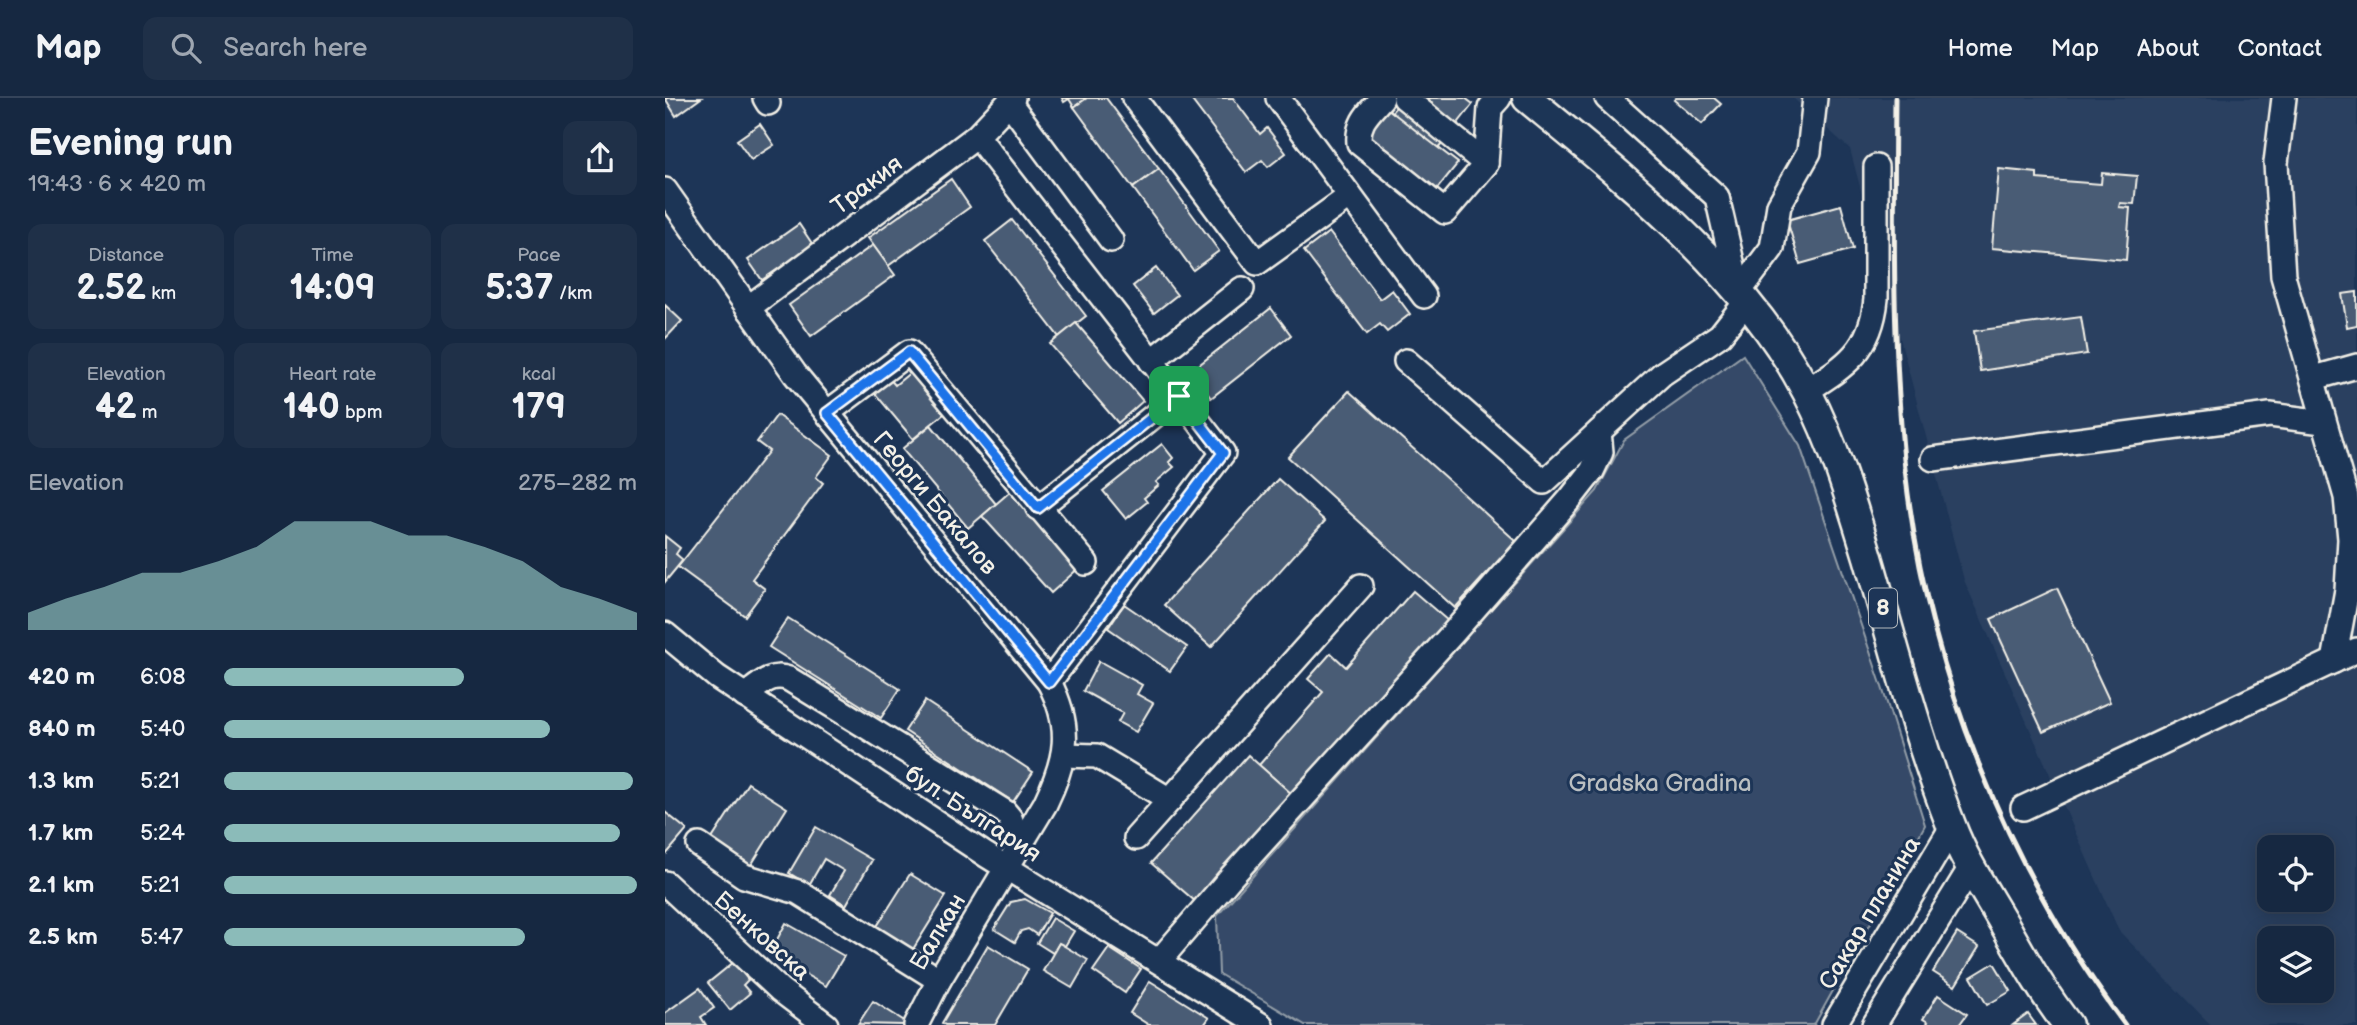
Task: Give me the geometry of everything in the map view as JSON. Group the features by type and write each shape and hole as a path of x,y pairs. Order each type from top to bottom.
{"main road":[{"name":"8","path":"1527,98 1697,247 1743,297 1807,391 1849,495 1915,718 1952,827 1971,867 2068,1025"}],"street":[{"path":"1134,98 1257,263 1350,196"},
{"path":"1278,98 1424,296"},
{"path":"1382,98 1363,120 1358,131 1359,143 1445,212 1486,164 1489,101"},
{"path":"1405,98 1486,164"},
{"path":"1607,98 1717,197 1743,297"},
{"path":"1406,361 1544,482 1662,374 1720,335 1772,248 1779,205 1809,152 1815,98"},
{"path":"2284,98 2276,163 2283,276 2346,497 2350,539 2347,590 2333,661"},
{"path":"1011,100 1111,240"},
{"name":"Тракия","path":"748,308 977,136 1011,100"},
{"path":"977,136 1223,453 1049,682"},
{"path":"1807,391 1852,358 1866,340 1874,321 1876,167"},
{"name":"Георги Бакалов","path":"665,190 795,374 1049,682 1061,705 1065,731 1057,779 1007,868"},
{"path":"1151,361 1242,289"},
{"path":"827,413 909,352 1086,563"},
{"path":"2313,378 2357,366"},
{"path":"1038,508 1179,396"},
{"path":"1933,459 2270,415 2323,422"},
{"path":"1159,961 1570,499 1592,471 1601,452 1599,432"},
{"path":"1136,838 1361,586"},
{"name":"бул. България","path":"665,634 717,677 1007,868 1261,1025"},
{"path":"2023,808 2357,650"},
{"path":"745,696 772,677 789,679 1005,812 1009,815 1020,845"},
{"path":"1063,755 1097,756 1170,800"},
{"name":"Сакар планина","path":"1834,1025 1952,827"},
{"path":"699,845 744,876 798,892 939,980"},
{"path":"1874,1025 1971,867"},
{"name":"Балкан","path":"916,1025 939,980 1007,868"},
{"name":"Бенковска","path":"665,883 780,990 826,1025"}],"shaded area":[{"path":"1793,98 2357,98 2357,1025 2211,1025 2119,931 1964,580 1850,149"}],"green space":[{"name":"Gradska Gradina","path":"1743,355 1800,446 1882,687 1925,825 1814,1025 1305,1025 1219,974 1217,916 1597,491 1624,440"}],"building":[{"path":"665,98 701,98 676,116"},
{"path":"1062,98 1087,98 1074,107 1069,99 1064,102"},
{"path":"1087,98 1106,98 1159,169 1133,188 1074,107"},
{"path":"1190,98 1233,98 1260,134 1267,128 1286,153 1268,167 1262,160 1246,172"},
{"path":"1403,98 1465,98 1473,104 1434,154 1387,118"},
{"path":"1714,98 1721,104 1702,124 1674,100"},
{"path":"1388,109 1458,163 1437,189 1367,135"},
{"path":"760,124 774,145 751,160 737,140"},
{"path":"1159,169 1219,251 1193,270 1133,188"},
{"path":"1999,169 2037,173 2037,179 2101,184 2102,173 2137,176 2134,204 2120,203 2119,207 2130,208 2126,260 1992,248"},
{"path":"951,179 970,207 888,266 868,238"},
{"path":"1841,205 1853,249 1800,264 1787,220"},
{"path":"1012,220 1086,316 1059,337 985,241"},
{"path":"799,224 813,245 762,280 748,260"},
{"path":"1329,232 1380,299 1392,290 1410,314 1387,332 1380,324 1367,334 1304,251"},
{"path":"873,245 895,275 811,336 789,305"},
{"path":"1156,268 1177,295 1154,313 1133,286"},
{"path":"2357,292 2357,325 2347,327 2342,294"},
{"path":"665,305 682,321 665,339"},
{"path":"1271,308 1291,335 1211,398 1190,372"},
{"path":"2081,317 2087,354 1980,371 1974,331"},
{"path":"1076,323 1143,401 1118,423 1050,344"},
{"path":"911,372 945,413 913,439 873,391 889,378 895,385"},
{"path":"1349,391 1516,541 1455,608 1288,457"},
{"path":"777,415 832,455 816,477 823,483 752,579 765,589 745,616 678,567 769,451 757,442"},
{"path":"931,425 996,504 968,528 902,449"},
{"path":"1162,444 1173,458 1169,462 1174,467 1156,482 1159,485 1144,498 1147,502 1126,519 1103,491"},
{"path":"1278,479 1325,521 1211,647 1164,605"},
{"path":"1012,490 1081,566 1051,593 982,516"},
{"path":"665,536 680,548 676,554 683,560 665,582"},
{"path":"2057,588 2110,702 2043,732 1991,619"},
{"path":"1413,591 1448,621 1294,796 1259,765 1323,692 1308,679 1331,653 1346,667"},
{"path":"1124,604 1187,647 1170,671 1108,628"},
{"path":"788,618 900,689 881,718 769,647"},
{"path":"1099,661 1142,685 1137,694 1153,703 1136,732 1118,722 1123,713 1083,691"},
{"path":"925,701 1033,772 1013,802 905,731"},
{"path":"1248,755 1294,796 1196,902 1151,863"},
{"path":"748,783 787,808 748,870 708,845"},
{"path":"665,812 687,830 665,856"},
{"path":"816,827 872,860 846,905 830,895 844,871 824,859 809,885 789,873"},
{"path":"910,874 946,896 910,954 874,931"},
{"path":"1025,899 1050,913 1037,935 1028,929 1021,931 1015,942 994,929 1011,902"},
{"path":"1052,918 1074,931 1065,946 1059,943 1053,953 1037,943"},
{"path":"786,923 844,956 826,986 769,954"},
{"path":"1957,933 1979,947 1955,986 1933,972"},
{"path":"1059,943 1088,960 1072,988 1043,971"},
{"path":"988,945 1028,969 995,1025 945,1025 942,1023"},
{"path":"1109,948 1141,969 1125,993 1093,971"},
{"path":"734,962 748,980 743,985 750,993 730,1010 708,983"},
{"path":"1994,963 2011,991 1987,1005 1971,977"},
{"path":"1150,981 1209,1018 1204,1025 1149,1025 1130,1013"},
{"path":"700,988 714,1008 701,1017 706,1025 665,1025 665,1013"},
{"path":"1938,995 1967,1014 1959,1025 1926,1025 1928,1022 1923,1019"},
{"path":"873,1001 906,1022 904,1025 858,1024"},
{"path":"2028,1014 2036,1025 2013,1025"}],"railway":[{"path":"1895,98 1895,284 1901,423 1916,544 1932,618 1952,691 1978,762 2008,831 2043,898 2082,963 2125,1025"}],"route":[{"path":"909,352 1038,508 1179,396 1223,453 1049,682 827,413 909,352"}]}
